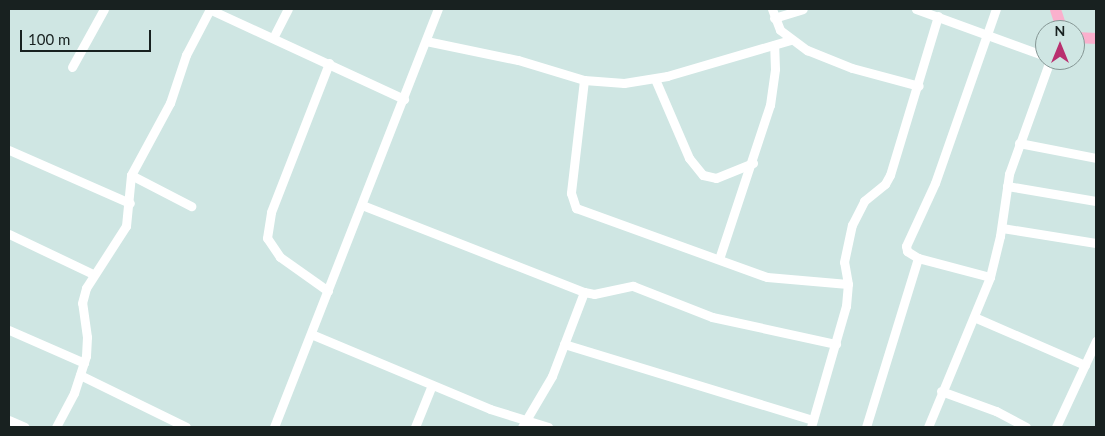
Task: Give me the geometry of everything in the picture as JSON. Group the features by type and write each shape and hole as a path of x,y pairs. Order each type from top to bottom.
{"street":[{"path":"72,67 104,9"},
{"path":"56,427 84,363 87,337 82,303 93,274 126,226 130,204 131,175 170,103 186,55 210,9 404,99"},
{"path":"274,38 288,9"},
{"path":"274,427 438,9"},
{"path":"802,9 773,13 790,40 852,68 919,86"},
{"path":"916,9 1035,52"},
{"path":"990,277 918,258 907,251 908,240 935,183 989,35 996,9"},
{"path":"564,344 812,424 836,344 848,284 844,262 852,225 864,201 885,184 890,175 919,86 938,16"},
{"path":"426,41 518,60 584,80 624,83 655,79 790,40"},
{"path":"719,259 753,163 774,86 774,45"},
{"path":"328,291 280,257 267,238 271,212 329,63"},
{"path":"928,427 941,391 990,277 1002,228 1007,186 1019,143 1046,70"},
{"path":"655,79 689,158 702,175 716,178 753,163"},
{"path":"584,80 571,194 576,208 766,277 848,284"},
{"path":"1019,143 1096,158"},
{"path":"9,150 130,204"},
{"path":"131,175 191,206"},
{"path":"1007,186 1096,201"},
{"path":"362,205 584,292 594,294 632,286 706,315 836,344"},
{"path":"1002,228 1096,244"},
{"path":"9,234 93,274"},
{"path":"866,427 918,258"},
{"path":"523,424 552,376 584,292"},
{"path":"974,317 1085,366"},
{"path":"9,330 84,363"},
{"path":"311,334 523,424 548,427"},
{"path":"1056,427 1095,346"},
{"path":"80,375 186,427"},
{"path":"415,427 432,385"},
{"path":"941,391 996,411 1026,427"},
{"path":"9,420 26,427"}]}
